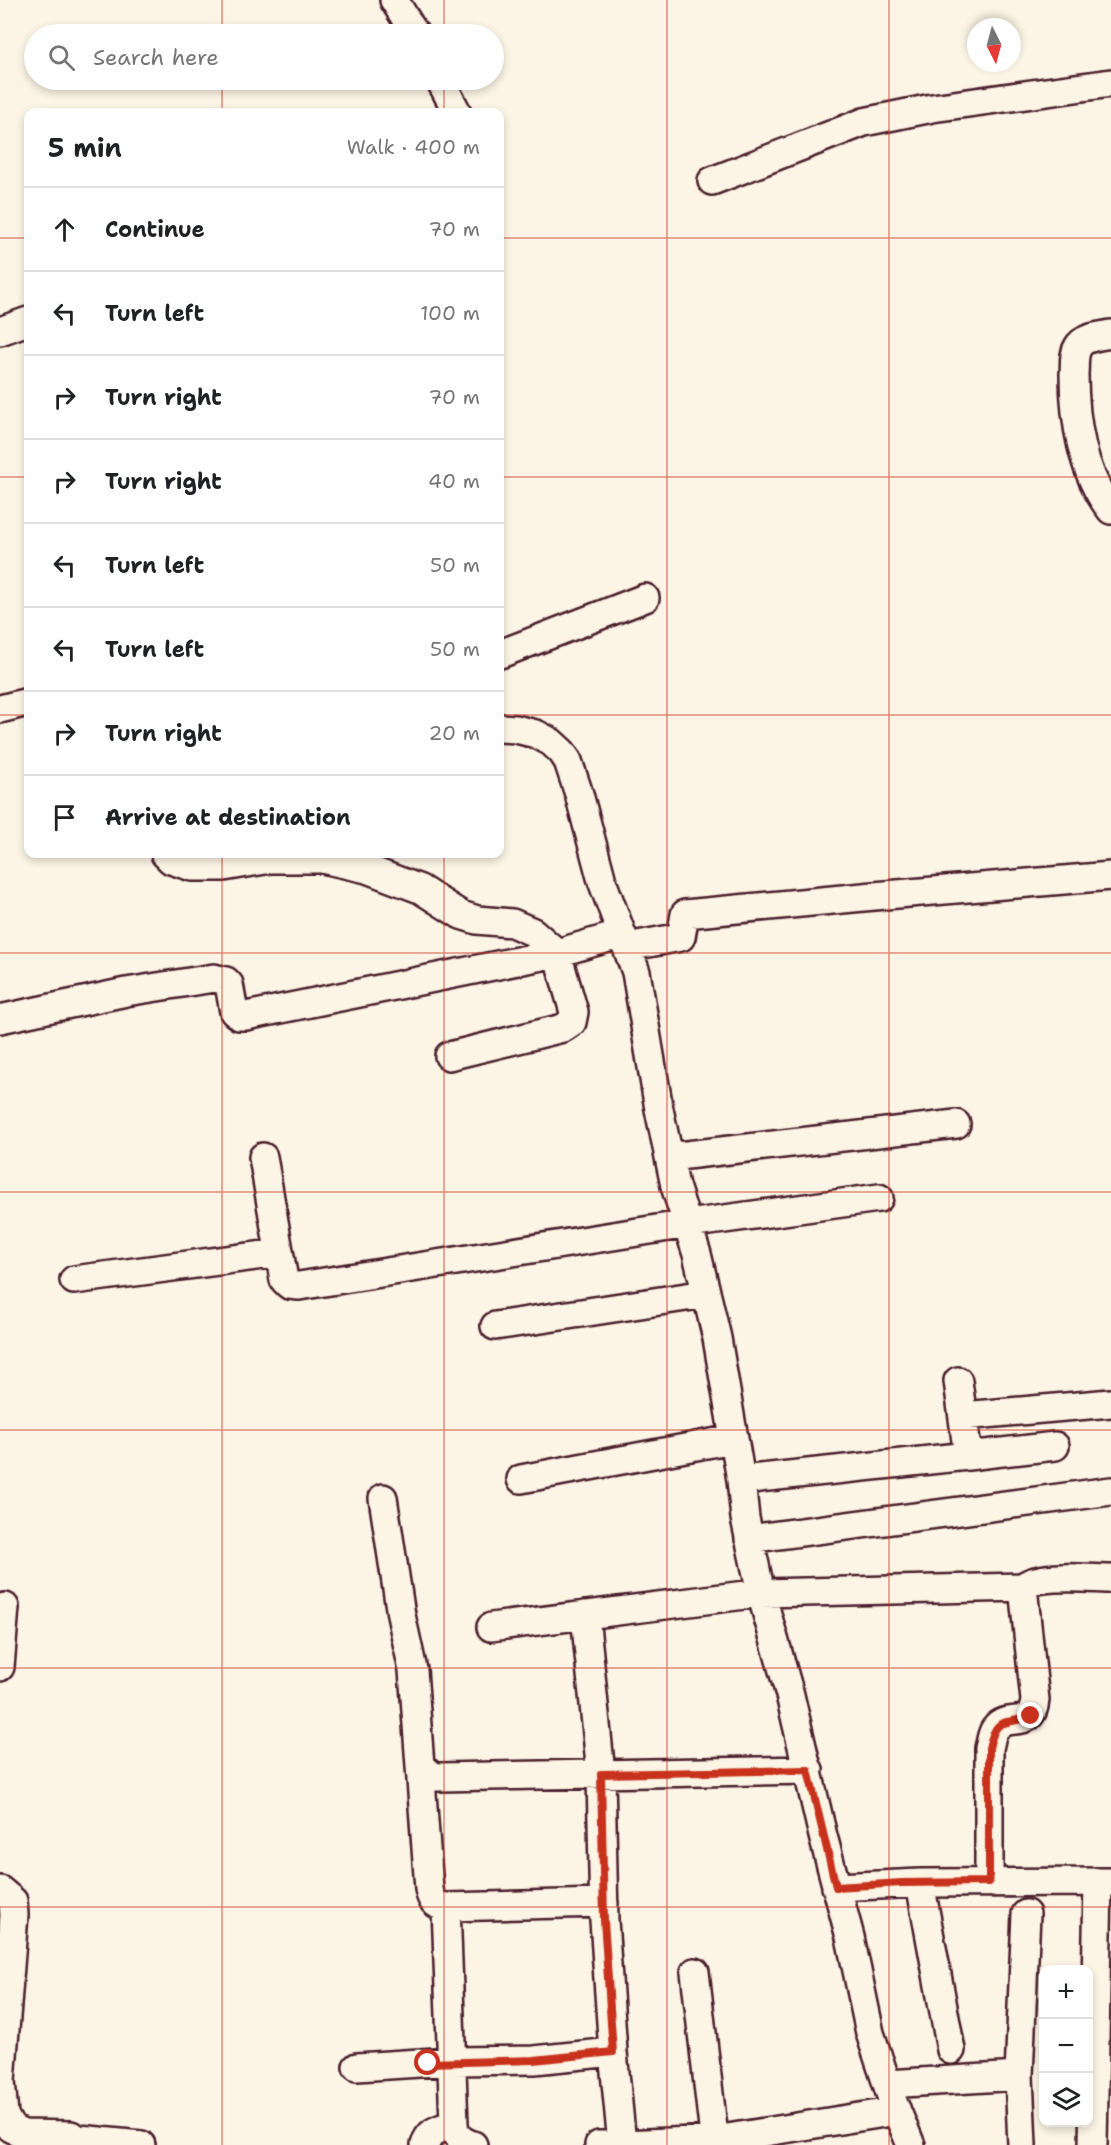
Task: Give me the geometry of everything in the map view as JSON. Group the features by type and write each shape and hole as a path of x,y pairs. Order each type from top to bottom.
{"street":[{"path":"394,0 409,24"},
{"path":"712,181 864,122 932,108 1111,83"},
{"path":"445,90 455,108"},
{"path":"0,331 24,322"},
{"path":"1111,334 1085,340 1078,345 1075,354 1074,388 1080,439 1099,494 1111,510"},
{"path":"504,652 645,598"},
{"path":"0,709 24,703"},
{"path":"504,728 537,734 551,742 568,761 602,881 636,972 659,1109 675,1186 688,1224 717,1338 749,1539 761,1593 790,1695 850,1937 870,2033 911,2145"},
{"path":"169,858 192,867 224,867 271,859 322,859 367,869 420,889 461,915 477,920 512,923 533,932 556,952 574,1012 572,1022 563,1028 449,1056"},
{"path":"0,1019 126,992 214,978 229,984 234,1012 239,1016 246,1016 556,952 625,940 681,937 685,914 1111,876"},
{"path":"669,1157 956,1124"},
{"path":"263,1157 284,1280 288,1285 299,1287 688,1224 879,1198"},
{"path":"74,1280 279,1253"},
{"path":"495,1326 706,1293"},
{"path":"958,1381 968,1456"},
{"path":"963,1416 1111,1403"},
{"path":"521,1479 733,1439"},
{"path":"741,1480 1055,1446"},
{"path":"749,1539 1111,1491"},
{"path":"383,1498 400,1615 413,1670 429,1889 433,1902 438,1906 446,1907 604,1903"},
{"path":"490,1627 761,1593 1023,1587 1027,1583 1047,1579 1111,1579"},
{"path":"989,1882 989,1748 993,1733 1001,1724 1031,1716 1034,1710 1035,1700 1023,1587"},
{"path":"0,1667 5,1607"},
{"path":"585,1615 601,1774 604,1903 613,2052 610,2144 715,2142 897,2111"},
{"path":"420,1766 425,1772 440,1777 808,1770"},
{"path":"836,1887 920,1883 1104,1882 1094,2145"},
{"path":"920,1883 951,2050"},
{"path":"0,1890 13,1901 14,1915 1,2081 4,2115 11,2128 23,2134 71,2135 80,2142 141,2145"},
{"path":"446,1907 453,2124 455,2133 463,2142 473,2145"},
{"path":"1022,2145 1019,2076 1026,1914"},
{"path":"695,1972 715,2142"},
{"path":"357,2067 451,2061 534,2060 613,2052"},
{"path":"887,2084 1019,2076"},
{"path":"425,2145 432,2131 453,2124"}],"route":[{"path":"428,2063 534,2060 613,2052 604,1920 601,1774 808,1770 836,1887 902,1883 989,1882 989,1748 996,1727 1031,1716"}]}
